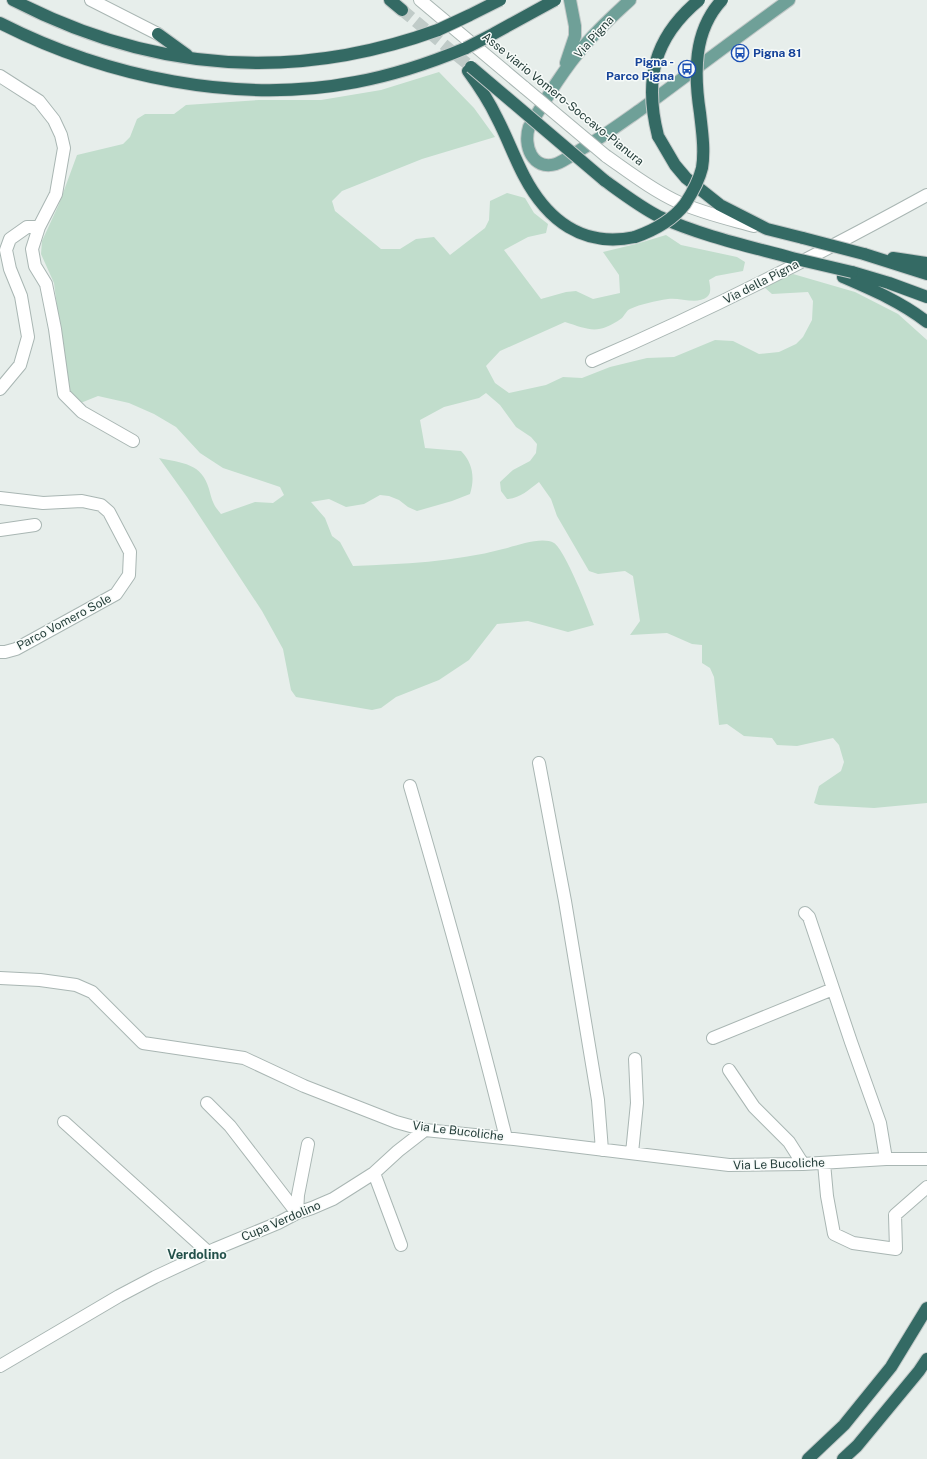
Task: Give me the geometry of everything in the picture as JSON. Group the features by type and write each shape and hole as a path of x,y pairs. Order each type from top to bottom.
{"highway":[{"path":"13,0 78,30 135,47 191,58 245,64 317,60 369,51 398,44 438,30 470,16 500,0"},
{"path":"390,0 402,10"},
{"path":"0,23 48,45 94,61 130,71 161,78 230,89 294,90 355,82 411,68 466,48 554,0"},
{"path":"699,0 680,18 671,30 653,71 651,99 653,117 658,136 675,165 686,178 702,192 720,205 767,229"},
{"path":"722,0 703,30 697,58 697,90 702,131 702,168 689,198 675,215 656,229 635,237 612,240 590,237 577,232 556,219 547,211 531,188 523,176 497,117 469,69 604,180 659,216 673,222 703,234 771,252 847,275 889,283 927,297"},
{"path":"158,34 191,58"},
{"name":"Asse viario Vomero-Soccavo-Pianura","path":"767,229 866,254 927,274"},
{"path":"866,254 927,263"},
{"path":"847,275 901,304 927,322"},
{"path":"808,1459 844,1425 891,1367 927,1308"},
{"path":"842,1459 857,1446 919,1371 927,1359"}],"main road":[{"name":"Via Pigna","path":"562,76 575,36 575,26 570,0"},
{"name":"Via Pigna","path":"630,0 588,41 562,76 530,127 527,135 527,144 530,154 535,160 548,165 562,161 610,132 789,0"}],"street":[{"path":"91,0 158,34"},
{"name":"Asse viario Vomero-Soccavo-Pianura","path":"420,0 606,156 650,186 678,202 711,214 767,229"},
{"path":"0,76 39,101 54,120 61,135 64,148 56,194 39,227 32,249 35,266 46,284 55,329 64,394 82,412 133,441"},
{"name":"Via della Pigna","path":"592,361 637,342 744,292 927,195"},
{"path":"0,389 20,365 28,337 21,296 10,269 6,250 10,239 27,227 39,227"},
{"name":"Parco Vomero Sole","path":"0,498 43,503 82,501 101,505 109,512 130,552 129,575 116,594 16,649 0,652"},
{"path":"0,530 35,525"},
{"path":"539,763 565,901 598,1100 602,1150"},
{"path":"410,786 437,877 506,1138"},
{"path":"805,913 809,917 880,1123 886,1159"},
{"name":"Via Le Bucoliche","path":"0,978 40,980 76,985 92,992 142,1044 244,1058 311,1089 396,1122 425,1130 506,1138 728,1166 803,1164 886,1159 927,1159"},
{"path":"713,1038 833,989"},
{"path":"632,1153 637,1103 635,1059"},
{"path":"729,1070 754,1107 789,1142 803,1164"},
{"path":"207,1103 230,1126 297,1213"},
{"path":"64,1122 208,1252"},
{"name":"Cupa Verdolino","path":"0,1366 119,1296 155,1277 208,1252 278,1223 297,1213 333,1199 374,1173 398,1150 425,1130"},
{"path":"297,1213 298,1195 308,1144"},
{"path":"824,1163 827,1196 834,1234 853,1242 896,1249 895,1215 927,1187"},
{"path":"374,1173 401,1245"}],"green space":[{"path":"439,72 474,108 495,137 422,159 342,191 332,201 335,211 381,249 400,249 416,239 434,237 450,255 485,228 489,220 490,201 507,193 525,198 534,213 548,224 546,233 528,237 504,250 541,299 566,292 576,291 593,299 620,293 619,275 603,252 666,235 681,245 737,257 745,262 743,271 716,276 709,280 710,294 703,299 693,301 668,299 643,304 630,309 622,318 600,329 588,329 565,322 500,351 486,366 495,383 509,393 546,385 563,377 582,378 610,367 647,358 674,357 715,340 733,341 759,354 779,352 796,344 803,337 812,320 813,301 808,292 772,294 764,287 793,274 855,292 898,314 927,340 927,803 874,808 819,805 814,803 819,786 841,771 844,762 839,745 833,738 797,746 777,745 772,738 744,736 727,724 719,725 714,677 710,668 702,663 702,645 692,644 667,633 630,635 640,621 633,576 625,571 598,574 589,571 557,516 551,499 539,482 524,493 512,498 507,499 501,491 500,482 513,470 530,461 536,453 537,444 531,437 516,427 500,405 486,393 479,398 444,407 420,420 425,448 461,451 465,456 472,471 473,477 470,494 417,511 408,507 399,500 389,496 380,495 364,504 346,507 329,499 311,502 325,518 332,536 340,542 353,566 447,560 536,541 549,541 554,543 559,548 570,568 594,625 568,632 528,621 497,624 469,660 439,680 396,697 381,708 372,710 296,697 291,690 283,649 262,611 187,497 159,458 183,463 196,469 206,480 213,502 221,514 255,502 273,503 284,495 280,487 223,468 200,453 176,427 154,414 129,403 98,396 78,404 68,391 54,283 41,254 42,241 59,204 77,155 123,144 130,137 137,119 145,114 174,114 186,105 259,100 321,100 381,90"}],"tunnel":[{"path":"402,10 471,67"}],"place":[{"name":"Pigna 81","path":"740,53"},
{"name":"Pigna - Parco Pigna","path":"687,69"}],"district":[{"name":"Verdolino","path":"197,1254"}]}
